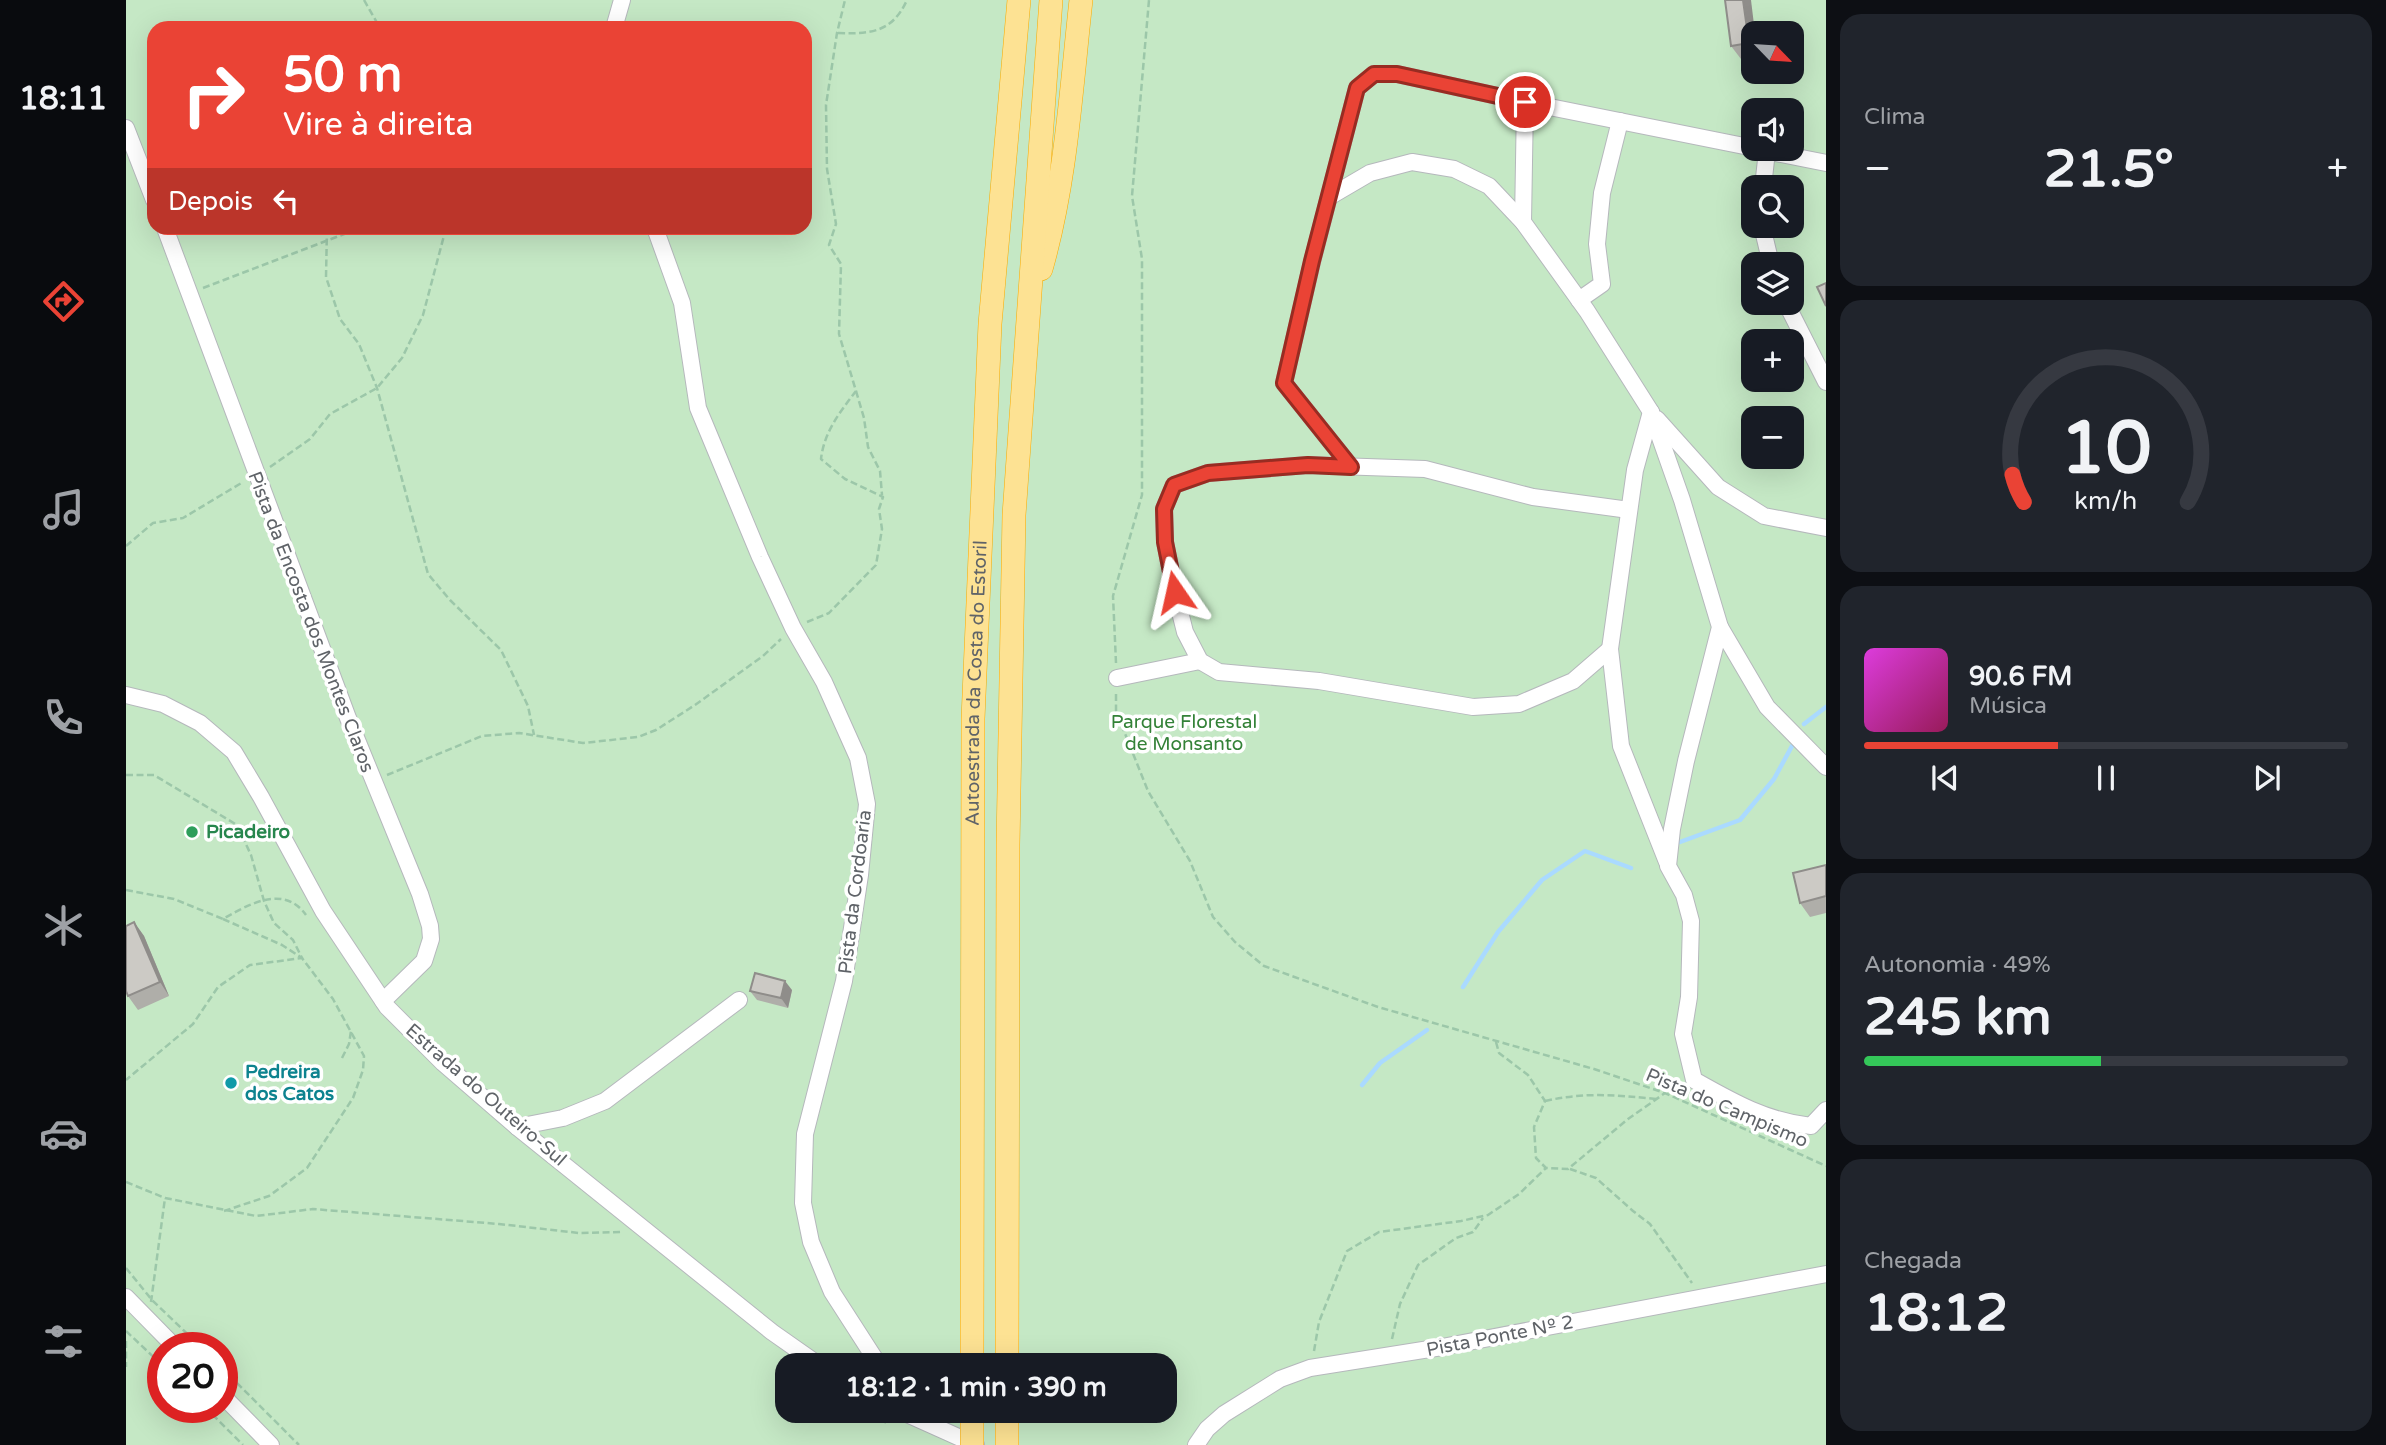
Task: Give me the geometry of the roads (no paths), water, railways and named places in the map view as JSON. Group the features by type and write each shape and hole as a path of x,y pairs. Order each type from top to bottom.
{"highway":[{"path":"1003,0 1009,128"},
{"name":"Autoestrada da Costa do Estoril","path":"971,1353 973,719 990,324 1019,0"},
{"path":"1028,316 1054,223 1068,125 1081,0"},
{"name":"Autoestrada da Costa do Estoril","path":"1007,1353 1010,694 1014,515 1052,8"},
{"path":"973,1423 974,1445"},
{"path":"1007,1423 1007,1445"}],"street":[{"path":"616,21 622,0"},
{"path":"1351,467 1284,383 1357,88 1374,74 1397,74 1741,145"},
{"path":"1523,222 1525,102"},
{"path":"1579,300 1602,284 1597,244 1602,193 1620,121"},
{"path":"126,128 147,182"},
{"path":"1804,158 1826,163"},
{"path":"1329,197 1370,173 1412,162 1454,169 1489,186 1523,222 1579,300 1651,412 1718,487 1764,516 1826,528"},
{"name":"Pista da Encosta dos Montes Claros","path":"168,235 372,782 420,894 430,926 431,939 424,961 383,1001"},
{"name":"Pista da Cordoaria","path":"657,235 682,303 698,408 760,557 793,628 824,682 858,758 867,804 860,875 844,981 805,1134 803,1203 811,1242 832,1292 871,1353"},
{"path":"1792,315 1826,382"},
{"path":"1651,412 1635,470 1610,649 1622,746 1668,866 1684,895 1691,921 1689,997 1683,1034 1694,1080 1737,1104 1785,1123 1811,1126 1826,1110"},
{"path":"1651,412 1682,500 1720,627 1767,707 1826,767"},
{"path":"1610,649 1573,681 1519,704 1473,706 1319,681 1219,672 1200,661 1185,632 1165,542 1164,509 1174,485 1208,473 1308,465 1425,469 1533,497 1629,510"},
{"path":"1668,866 1672,829 1686,761 1720,627"},
{"path":"1116,678 1200,661"},
{"name":"Estrada do Outeiro-Sul","path":"126,695 163,704 200,723 234,752 323,911 383,1001 443,1063 517,1127 772,1332 802,1353"},
{"path":"517,1127 562,1118 605,1101 739,1000"},
{"name":"Pista Ponte Nº 2","path":"1196,1445 1207,1429 1224,1414 1280,1379 1310,1368 1388,1356 1826,1274"},
{"path":"126,1297 160,1332"},
{"path":"238,1411 271,1445"},
{"path":"933,1423 974,1445"}],"waterway":[{"path":"1804,724 1826,707"},
{"path":"1680,842 1740,820 1774,779 1792,746"},
{"path":"1463,987 1498,932 1542,880 1585,851 1631,868"},
{"path":"1362,1085 1380,1063 1427,1030"}],"place":[{"name":"Picadeiro","path":"192,832"},
{"name":"Pedreira dos Catos","path":"231,1083"}],"park label":[{"name":"Parque Florestal de Monsanto","path":"1184,733"}]}
